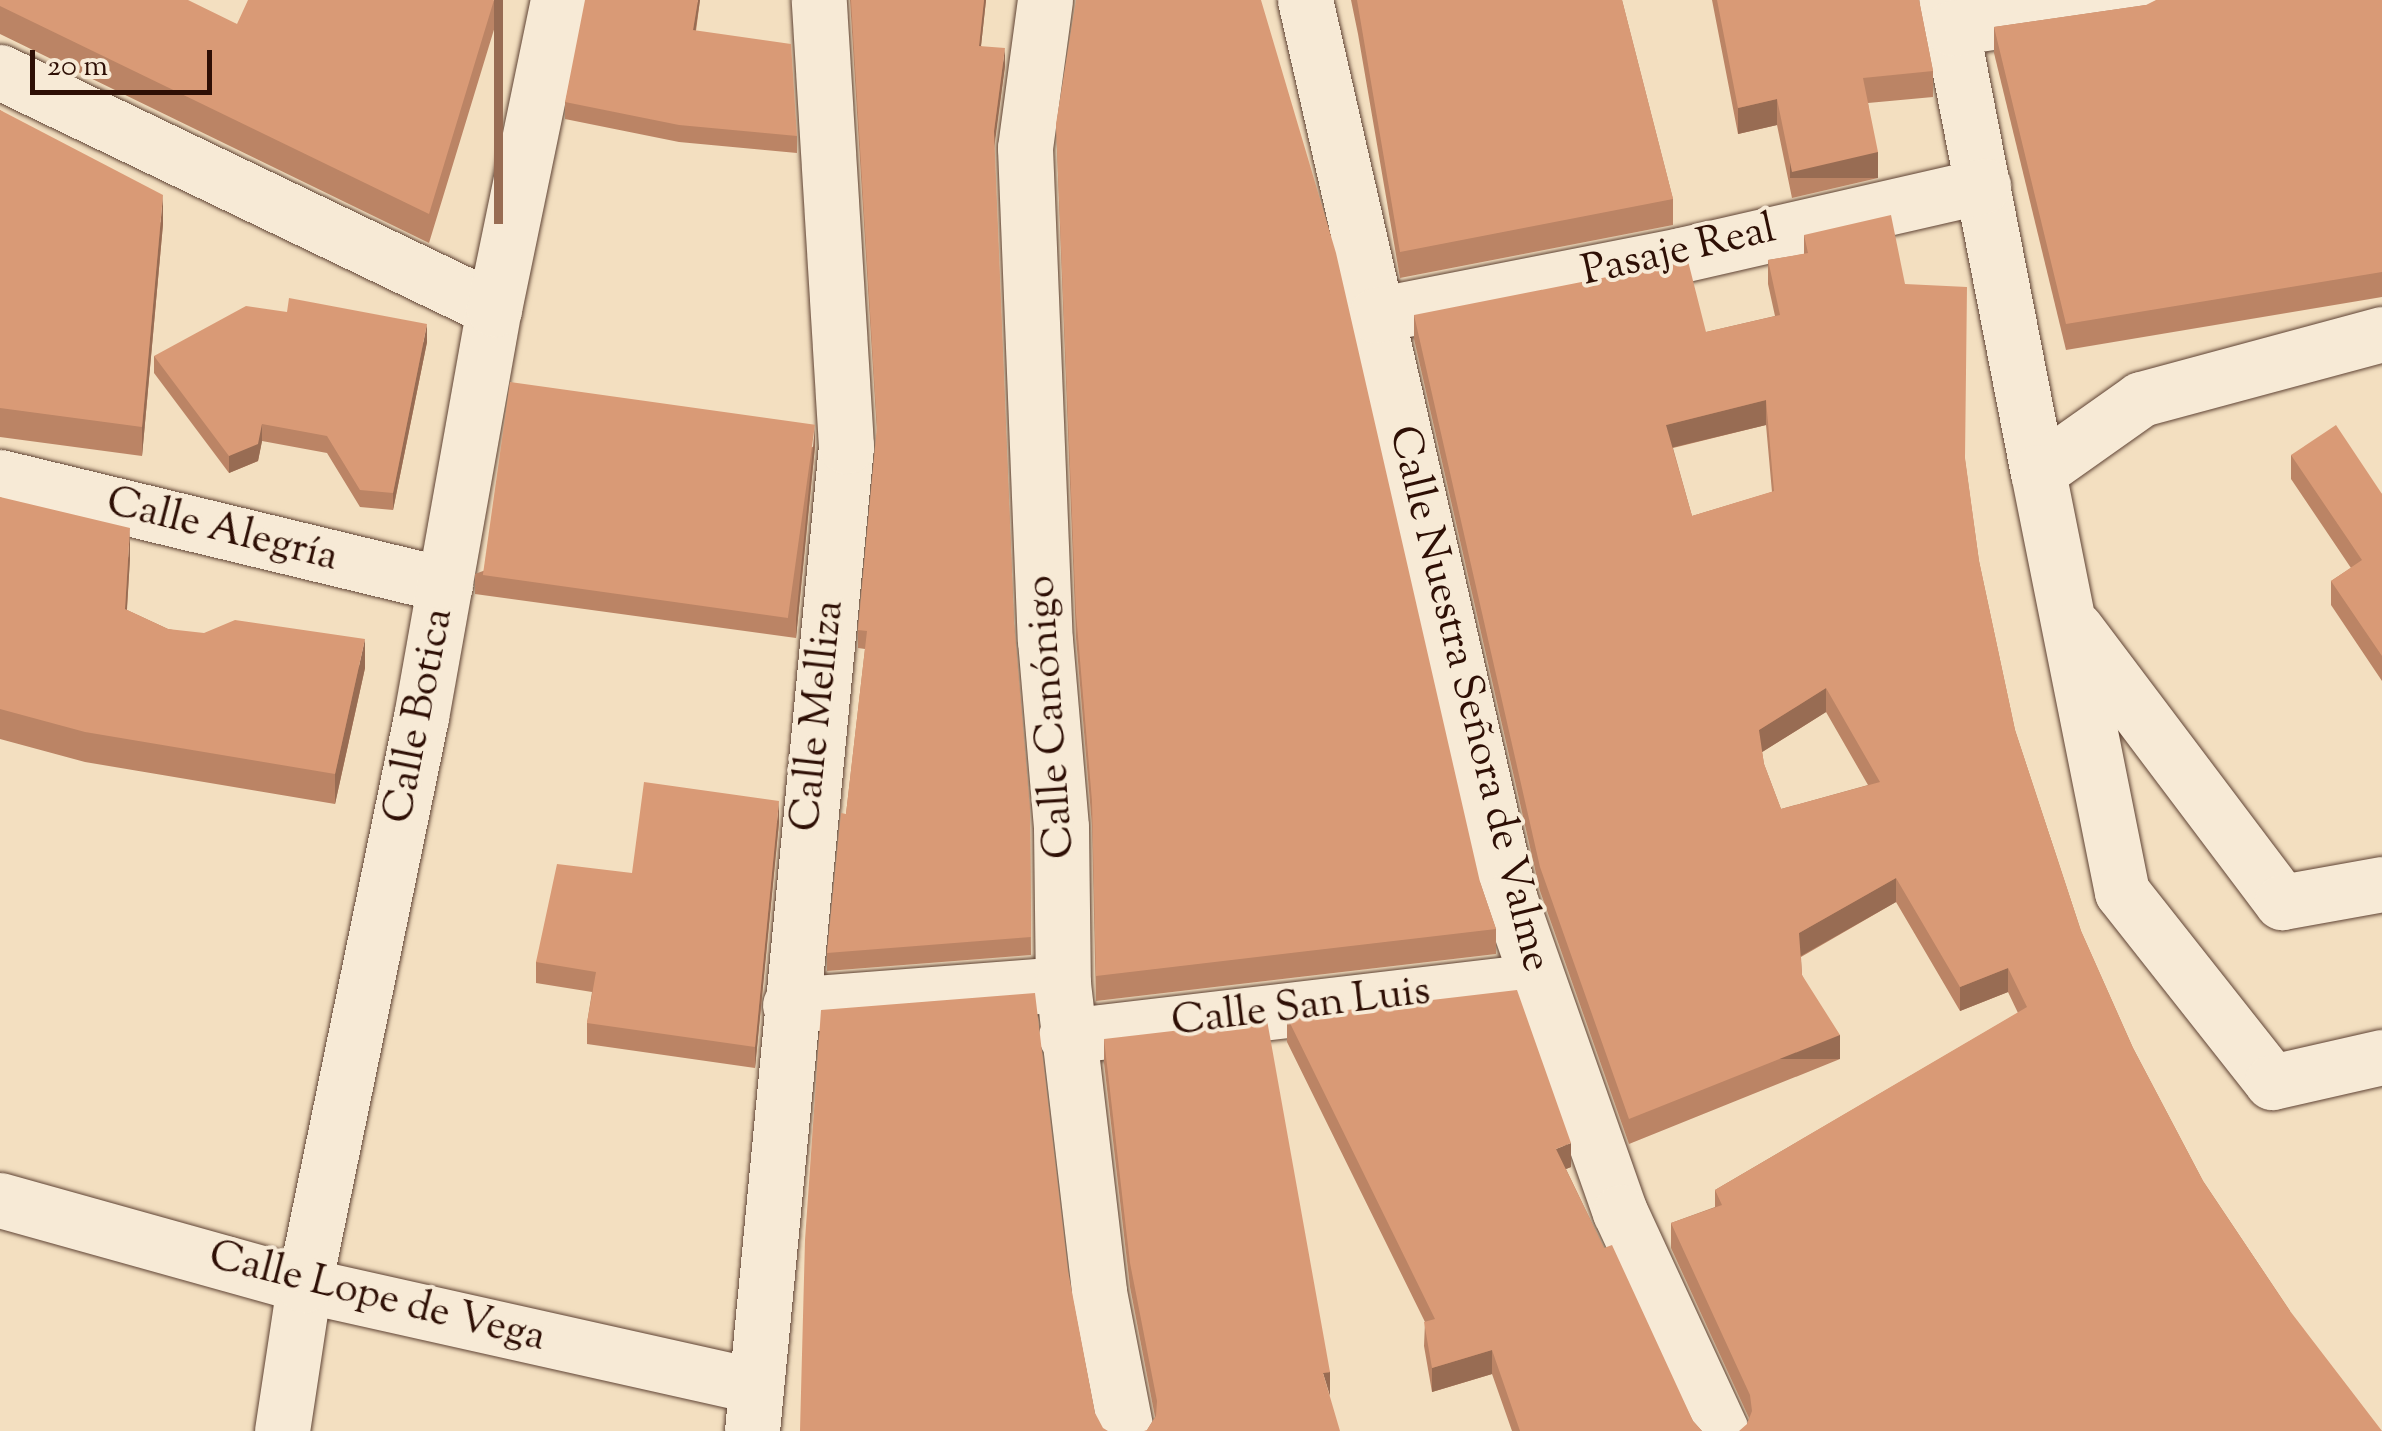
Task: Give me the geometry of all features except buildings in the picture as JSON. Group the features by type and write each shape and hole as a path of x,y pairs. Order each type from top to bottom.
{"street":[{"name":"Calle Botica","path":"282,1431 304,1285 558,0"},
{"name":"Calle Melliza","path":"754,1408 846,446 819,0"},
{"name":"Calle Canónigo","path":"1044,0 1025,148 1045,640 1061,827 1064,1010 1099,1292 1126,1431"},
{"name":"Calle Nuestra Señora de Valme","path":"1305,0 1510,900 1620,1212 1721,1431"},
{"path":"2140,0 1949,14 2122,892 2272,1082 2382,1057"},
{"path":"0,72 494,309"},
{"name":"Pasaje Real","path":"1376,316 1680,255 1982,186"},
{"path":"2038,472 2141,400 2382,334"},
{"name":"Calle Alegría","path":"0,477 445,585"},
{"path":"2068,619 2282,902 2382,884"},
{"name":"Calle San Luis","path":"790,1005 1064,1010 1536,981"},
{"name":"Calle Lope de Vega","path":"0,1200 754,1408"}]}
